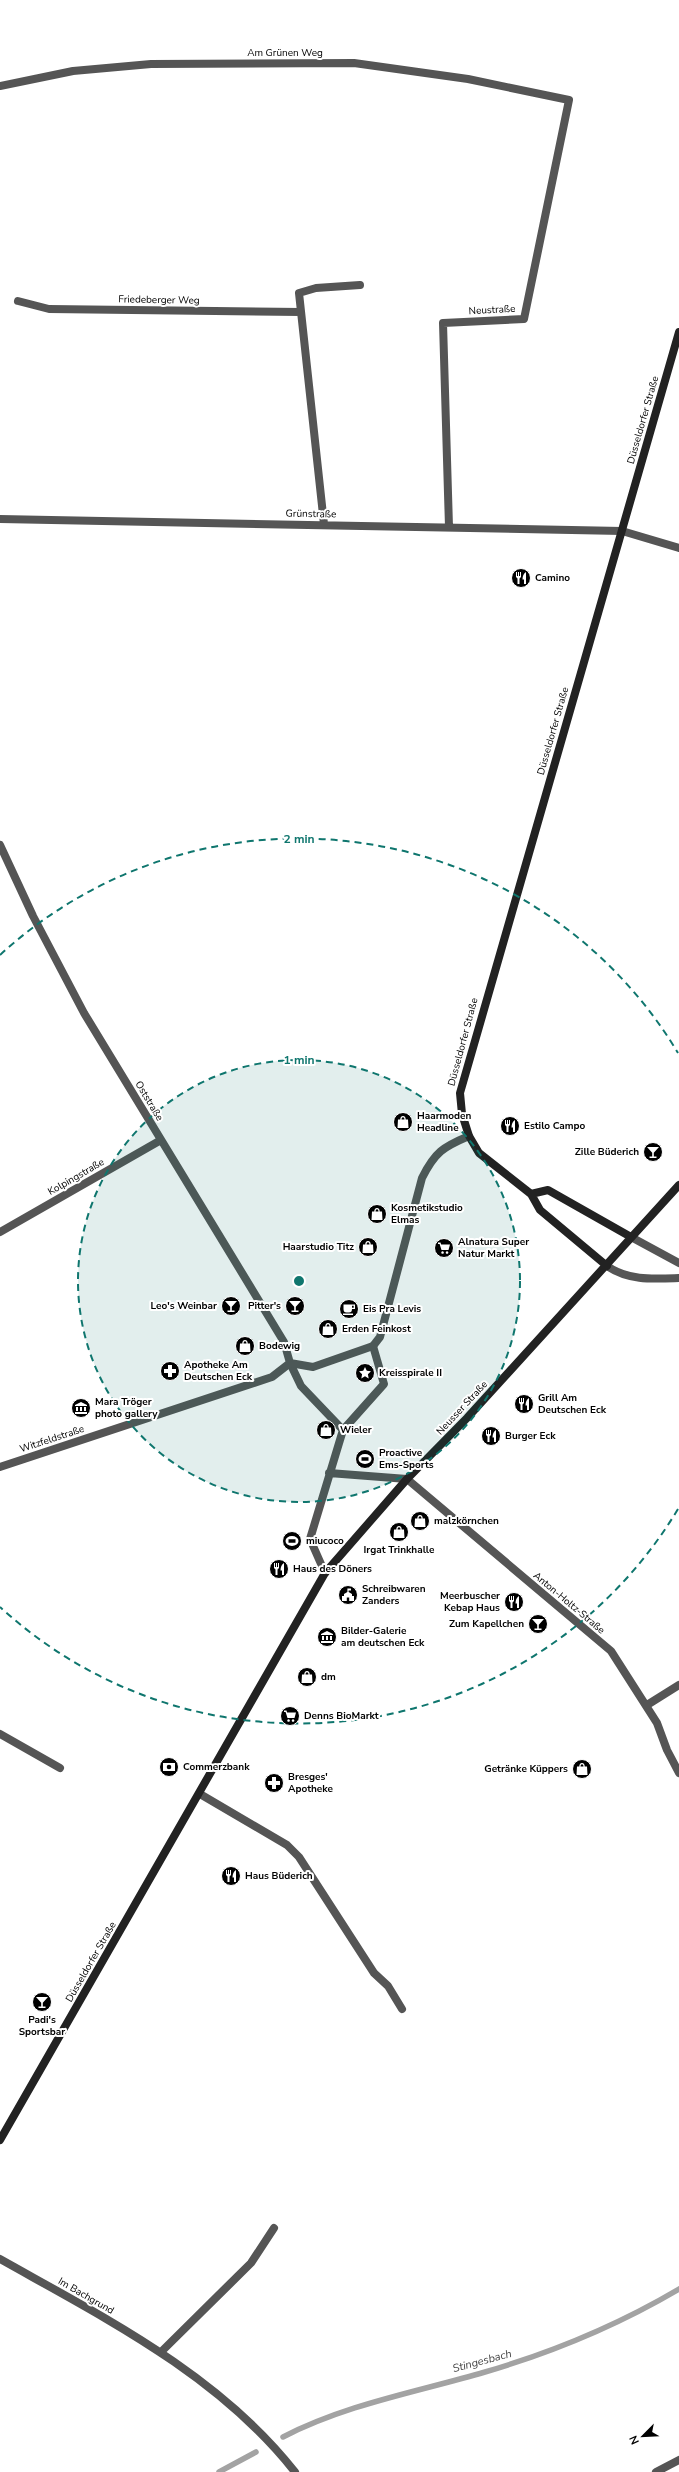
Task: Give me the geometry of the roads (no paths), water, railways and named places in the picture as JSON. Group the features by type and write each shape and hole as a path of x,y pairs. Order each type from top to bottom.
{"main road":[{"name":"Düsseldorfer Straße","path":"607,1266 540,1210 531,1194 479,1153 469,1136 462,1114 460,1100 463,1075 679,332"},
{"name":"Neusser Straße","path":"276,1656 325,1573 407,1480 607,1266 631,1237 679,1185"},
{"path":"531,1194 548,1190 631,1237"},
{"name":"Düsseldorfer Straße","path":"0,2140 200,1794 276,1656"}],"street":[{"name":"Am Grünen Weg","path":"0,86 73,71 151,64 354,63 468,79 569,100"},
{"name":"Neustraße","path":"449,527 443,323 524,319 569,100"},
{"path":"324,524 299,293 316,288 360,285"},
{"name":"Friedeberger Weg","path":"18,301 49,309 301,312"},
{"name":"Grünstraße","path":"0,519 324,524 622,531 679,548"},
{"name":"Oststraße","path":"0,845 33,916 84,1013 284,1342 290,1363"},
{"path":"290,1363 313,1367 373,1346 380,1337 422,1178 432,1158 450,1144 469,1136"},
{"name":"Kolpingstraße","path":"0,1232 161,1140"},
{"path":"631,1237 679,1263"},
{"path":"607,1266 618,1273 632,1278 679,1278"},
{"path":"325,1573 310,1539 343,1430 384,1384 373,1346"},
{"path":"290,1363 301,1386 343,1430"},
{"name":"Witzfeldstraße","path":"0,1467 272,1377 290,1363"},
{"path":"330,1473 407,1480"},
{"name":"Anton-Holtz-Straße","path":"407,1480 611,1651 647,1705 679,1772"},
{"path":"647,1705 679,1685"},
{"path":"0,1734 60,1768"},
{"path":"200,1794 287,1846 299,1857 374,1973 388,1986 402,2009"},
{"path":"161,2352 251,2263 274,2228"},
{"name":"Im Bachgrund","path":"0,2259 161,2352 213,2391 250,2425 295,2472"},
{"path":"656,2472 679,2460"}],"waterway":[{"name":"Stingesbach","path":"283,2437 357,2407 485,2372 535,2356 609,2326 679,2289"},
{"name":"Stingesbach","path":"219,2472 256,2452"}],"place":[{"name":"Camino","path":"521,578"},
{"name":"Haarmoden Headline","path":"403,1122"},
{"name":"Estilo Campo","path":"510,1126"},
{"name":"Zille Büderich","path":"653,1152"},
{"name":"Kosmetikstudio Elmas","path":"377,1214"},
{"name":"Haarstudio Titz","path":"368,1247"},
{"name":"Alnatura Super Natur Markt","path":"444,1248"},
{"name":"Leo's Weinbar","path":"231,1306"},
{"name":"Pitter's","path":"295,1306"},
{"name":"Eis Pra Levis","path":"349,1309"},
{"name":"Erden Feinkost","path":"328,1329"},
{"name":"Bodewig","path":"245,1346"},
{"name":"Apotheke Am Deutschen Eck","path":"170,1371"},
{"name":"Kreisspirale II","path":"365,1373"},
{"name":"Grill Am Deutschen Eck","path":"524,1404"},
{"name":"Mara Tröger photo gallery","path":"81,1408"},
{"name":"Wieler","path":"326,1430"},
{"name":"Burger Eck","path":"491,1436"},
{"name":"Proactive Ems-Sports","path":"365,1459"},
{"name":"malzkörnchen","path":"420,1521"},
{"name":"Irgat Trinkhalle","path":"399,1532"},
{"name":"miucoco","path":"292,1541"},
{"name":"Haus des Döners","path":"279,1569"},
{"name":"Schreibwaren Zanders","path":"348,1595"},
{"name":"Meerbuscher Kebap Haus","path":"514,1602"},
{"name":"Zum Kapellchen","path":"538,1624"},
{"name":"Bilder-Galerie am deutschen Eck","path":"327,1637"},
{"name":"dm","path":"307,1677"},
{"name":"Denns BioMarkt","path":"290,1716"},
{"name":"Commerzbank","path":"169,1767"},
{"name":"Getränke Küppers","path":"582,1769"},
{"name":"Bresges' Apotheke","path":"274,1783"},
{"name":"Haus Büderich","path":"231,1876"},
{"name":"Padi's Sportsbar","path":"42,2002"}]}
